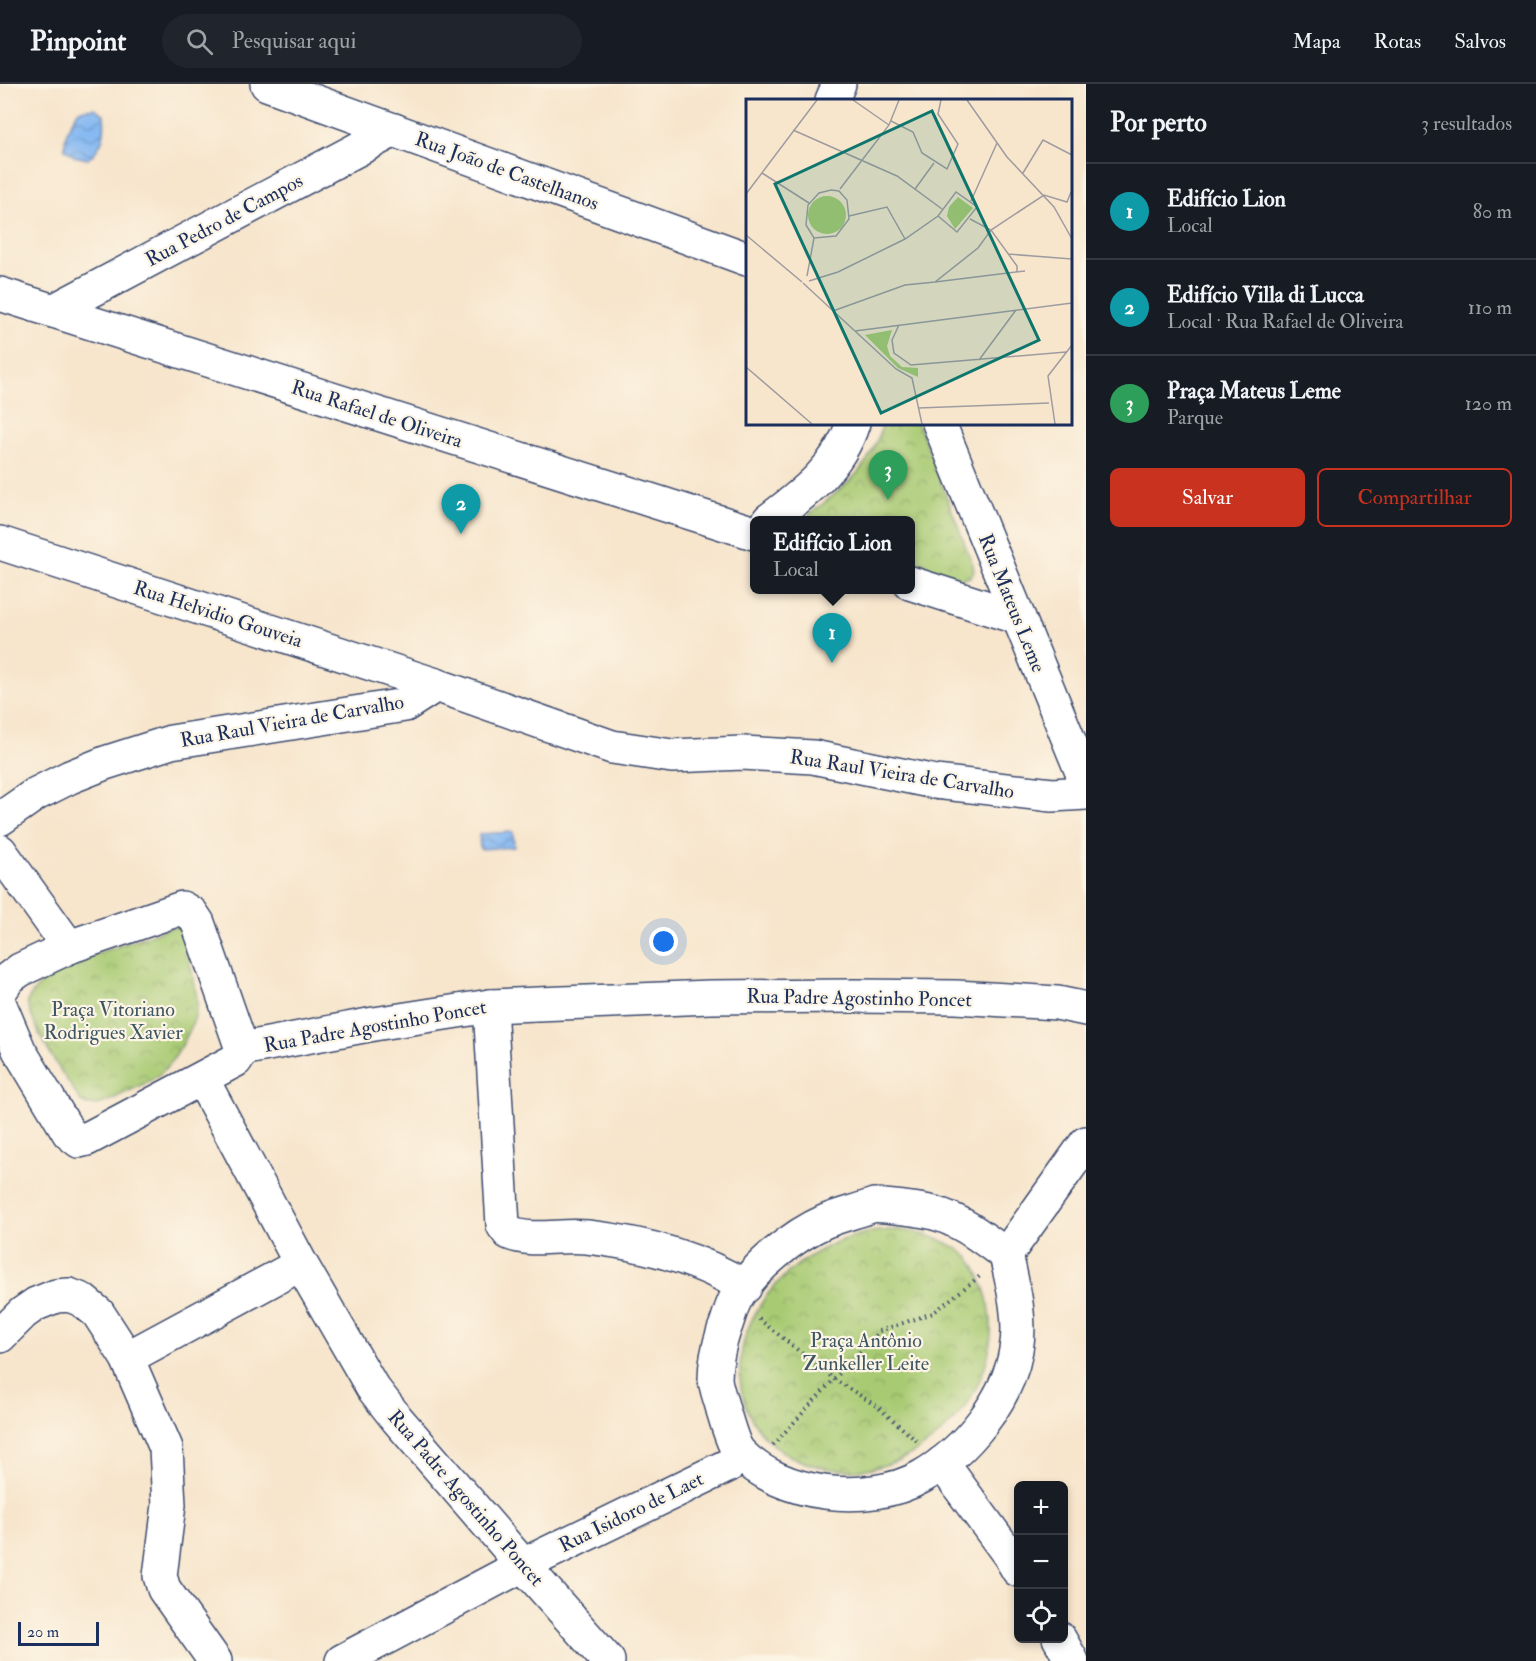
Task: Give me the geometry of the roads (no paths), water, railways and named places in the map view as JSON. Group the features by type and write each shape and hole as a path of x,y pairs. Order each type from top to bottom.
{"street":[{"name":"Rua João de Castelhanos","path":"267,84 746,259"},
{"path":"832,99 839,84"},
{"name":"Rua Pedro de Campos","path":"53,311 394,130"},
{"name":"Rua Rafael de Oliveira","path":"0,294 750,528"},
{"path":"775,516 802,495 831,467 852,424"},
{"name":"Rua Mateus Leme","path":"939,424 1086,783"},
{"name":"Rua Helvidio Gouveia","path":"0,543 436,685"},
{"path":"915,586 1018,618"},
{"name":"Rua Raul Vieira de Carvalho","path":"0,819 36,794 70,777 171,742 405,705 436,685 612,747 672,756 743,753 813,757 935,782 1052,795 1086,793"},
{"path":"0,851 69,947"},
{"path":"0,991 9,978 20,970 69,947 182,908 189,911 198,923 242,1049"},
{"name":"Rua Padre Agostinho Poncet","path":"609,1661 523,1565 372,1387 301,1264 202,1079 236,1060 242,1049 374,1024 490,1006 710,997 956,997 1072,1006 1086,1019"},
{"path":"0,1005 10,1058 69,1133 79,1141 87,1139 202,1079"},
{"path":"490,1006 503,1225 509,1233 525,1237 585,1236 636,1245 696,1262 722,1273 740,1293"},
{"path":"1006,1255 1086,1143"},
{"path":"874,1205 935,1213 974,1232 1006,1255 1017,1320 1016,1350 1001,1395 979,1428 942,1463 920,1478 904,1484 859,1494 813,1490 779,1481 739,1462 738,1451 715,1381 720,1342 740,1293 757,1271 789,1242 825,1221 874,1205"},
{"path":"127,1358 301,1264"},
{"path":"0,1336 23,1313 36,1304 56,1296 69,1295 91,1305 98,1313 127,1358 166,1448 169,1505 160,1576 164,1590 215,1661"},
{"name":"Rua Isidoro de Laet","path":"342,1661 523,1565 739,1462"},
{"path":"942,1463 1014,1563"},
{"path":"1062,1643 1072,1661"}],"water":[{"path":"95,108 104,115 104,134 100,144 88,159 74,156 65,149 68,129 79,110"},
{"path":"513,832 514,847 480,849 479,834"}],"place":[{"name":"Praça Mateus Leme","path":"888,500"},
{"name":"Edifício Villa di Lucca","path":"461,534"},
{"name":"Edifício Lion","path":"832,663"}],"park label":[{"name":"Praça Vitoriano Rodrigues Xavier","path":"113,1020"},
{"name":"Praça Antônio Zunkeller Leite","path":"866,1352"}]}
